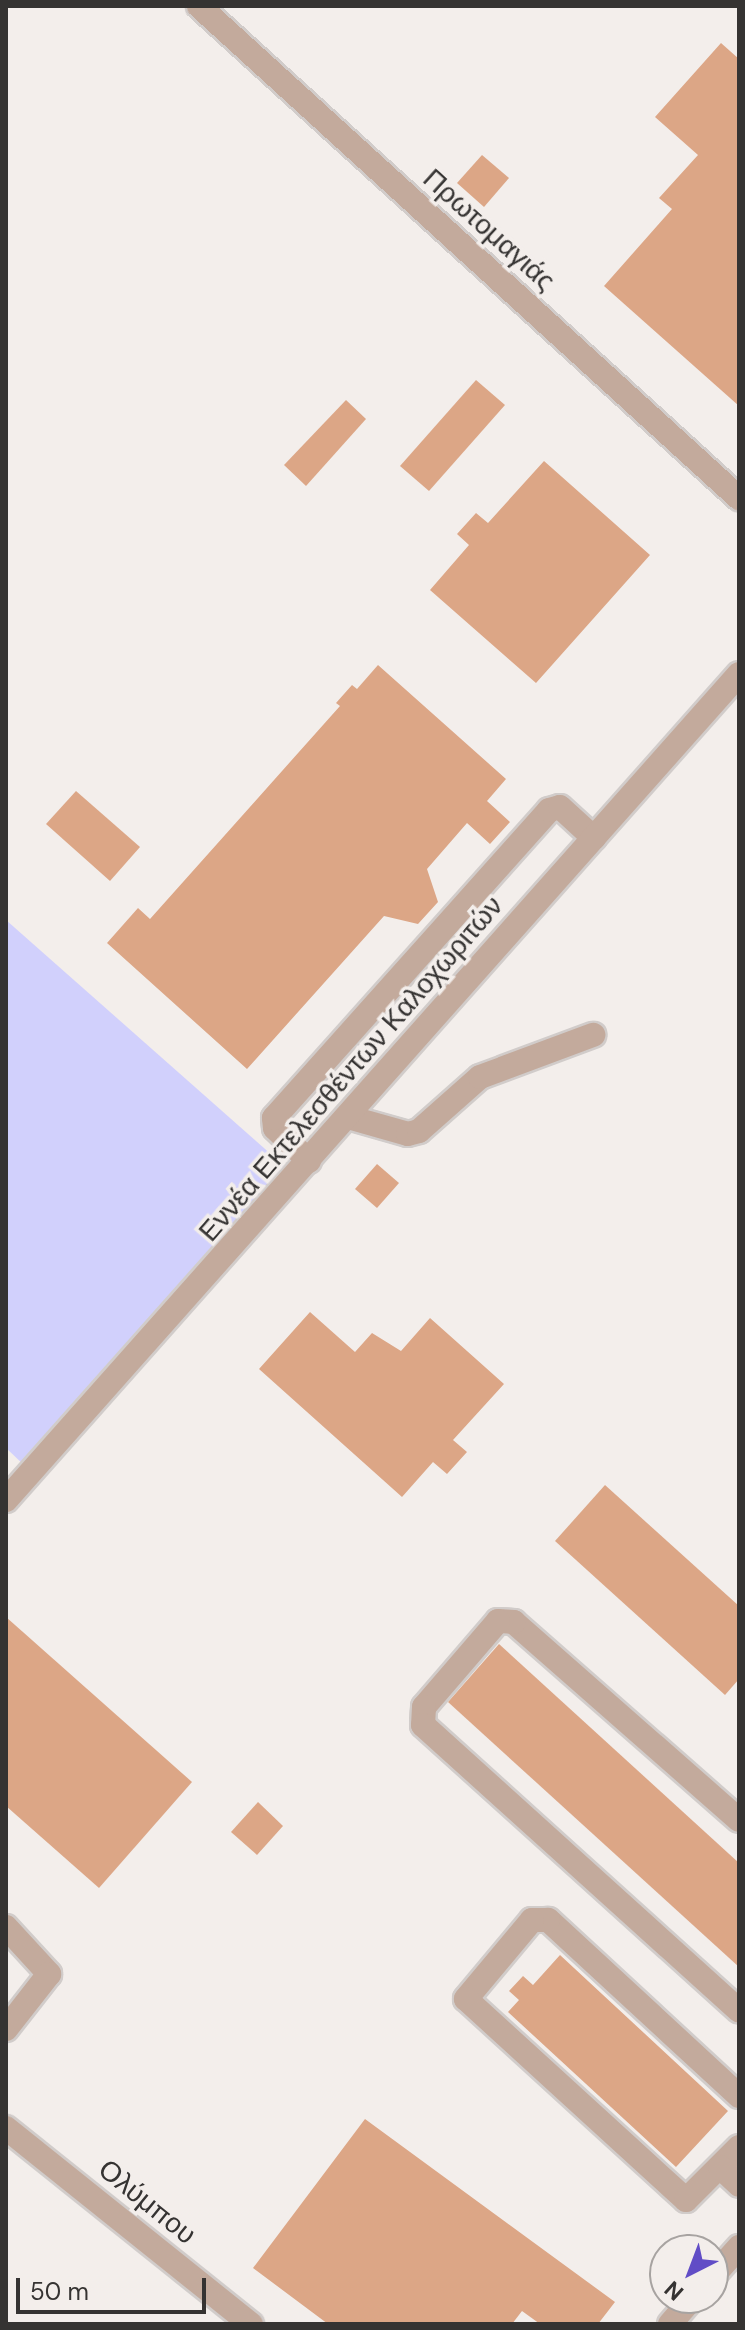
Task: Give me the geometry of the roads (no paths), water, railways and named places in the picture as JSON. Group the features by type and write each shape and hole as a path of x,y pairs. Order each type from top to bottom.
{"street":[{"name":"Πρωτομαγιάς","path":"199,6 739,498"},
{"name":"Εννέα Εκτελεσθέντων Καλοχωριτών","path":"6,1500 739,674"},
{"path":"309,1161 275,1128 274,1118 549,810 560,807 594,838"},
{"path":"348,1117 408,1134 419,1131 480,1077 593,1035"},
{"path":"739,1820 514,1622 498,1621 424,1707 423,1725 739,2011"},
{"path":"739,2096 548,1920 532,1920 466,1999 676,2195 686,2200 694,2196 739,2147"},
{"path":"6,1927 49,1974 6,2029"},
{"name":"Ολύμπου","path":"6,2128 251,2324"},
{"path":"720,2167 739,2185"}]}
